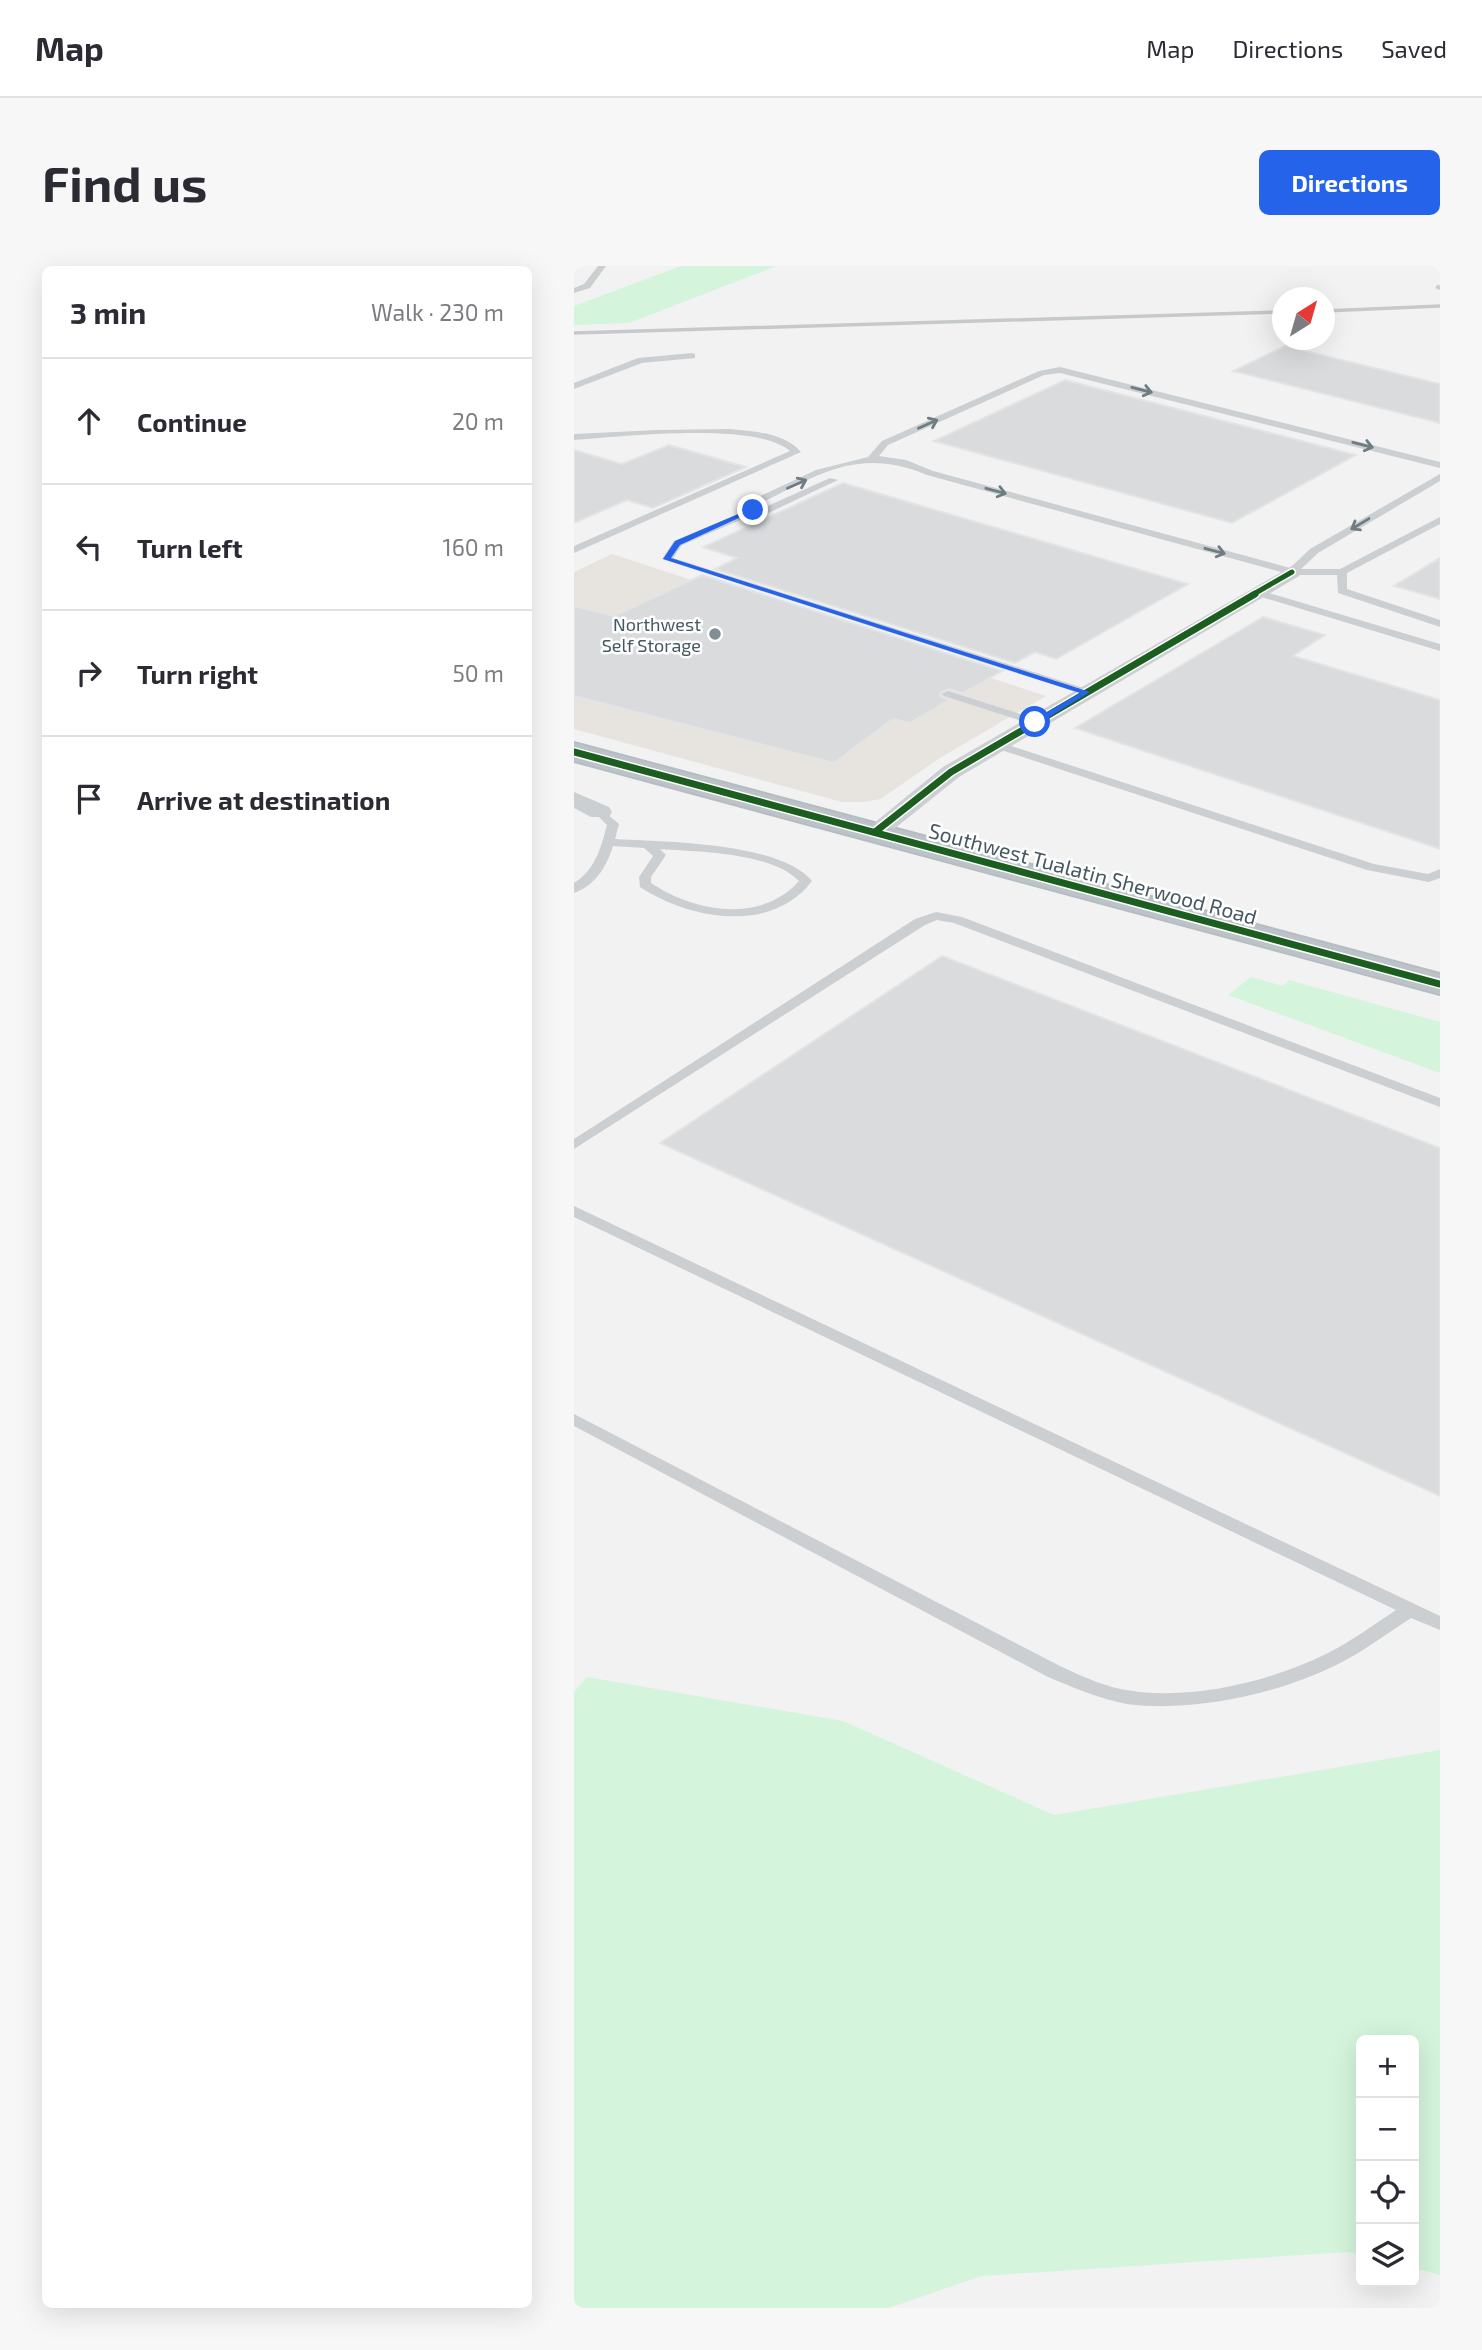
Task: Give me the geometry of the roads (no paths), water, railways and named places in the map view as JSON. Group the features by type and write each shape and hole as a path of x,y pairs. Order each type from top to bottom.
{"highway":[{"name":"Southwest Tualatin Sherwood Road","path":"574,752 1440,984"}],"street":[{"path":"875,832 951,772 1292,572"},
{"path":"574,799 600,812"}],"lane":[{"path":"574,290 587,286 602,266"},
{"path":"574,386 641,360 692,356"},
{"path":"871,458 885,443 1042,373 1060,370 1440,465"},
{"path":"574,437 755,432 788,441 796,452 574,550"},
{"path":"930,473 860,467 762,512 745,507 844,463 871,458 900,461 930,473 1292,572 1342,572 1440,520"},
{"path":"1292,572 1314,551 1440,477"},
{"path":"753,510 678,543 667,559 1086,692"},
{"path":"1342,572 1342,591 1436,623"},
{"path":"1259,593 1440,648"},
{"path":"1404,638 1436,623"},
{"path":"948,694 1035,722"},
{"path":"996,745 1371,867 1429,878 1440,873"},
{"path":"574,889 600,868 609,842 613,824 600,812"},
{"path":"609,842 648,845 748,854 793,867 806,881 791,899 762,911 727,912 691,905 663,896 645,884 645,877 660,855 648,845"},
{"path":"574,1145 920,922 936,916 957,920 1440,1103"},
{"path":"574,1211 1440,1624"},
{"path":"574,1419 1052,1671 1089,1687 1129,1697 1177,1699 1280,1679 1327,1661 1408,1611"}],"railway":[{"path":"1335,311 1440,306"},
{"path":"574,333 1272,312"}],"place":[{"name":"Northwest Self Storage","path":"715,634"}]}
